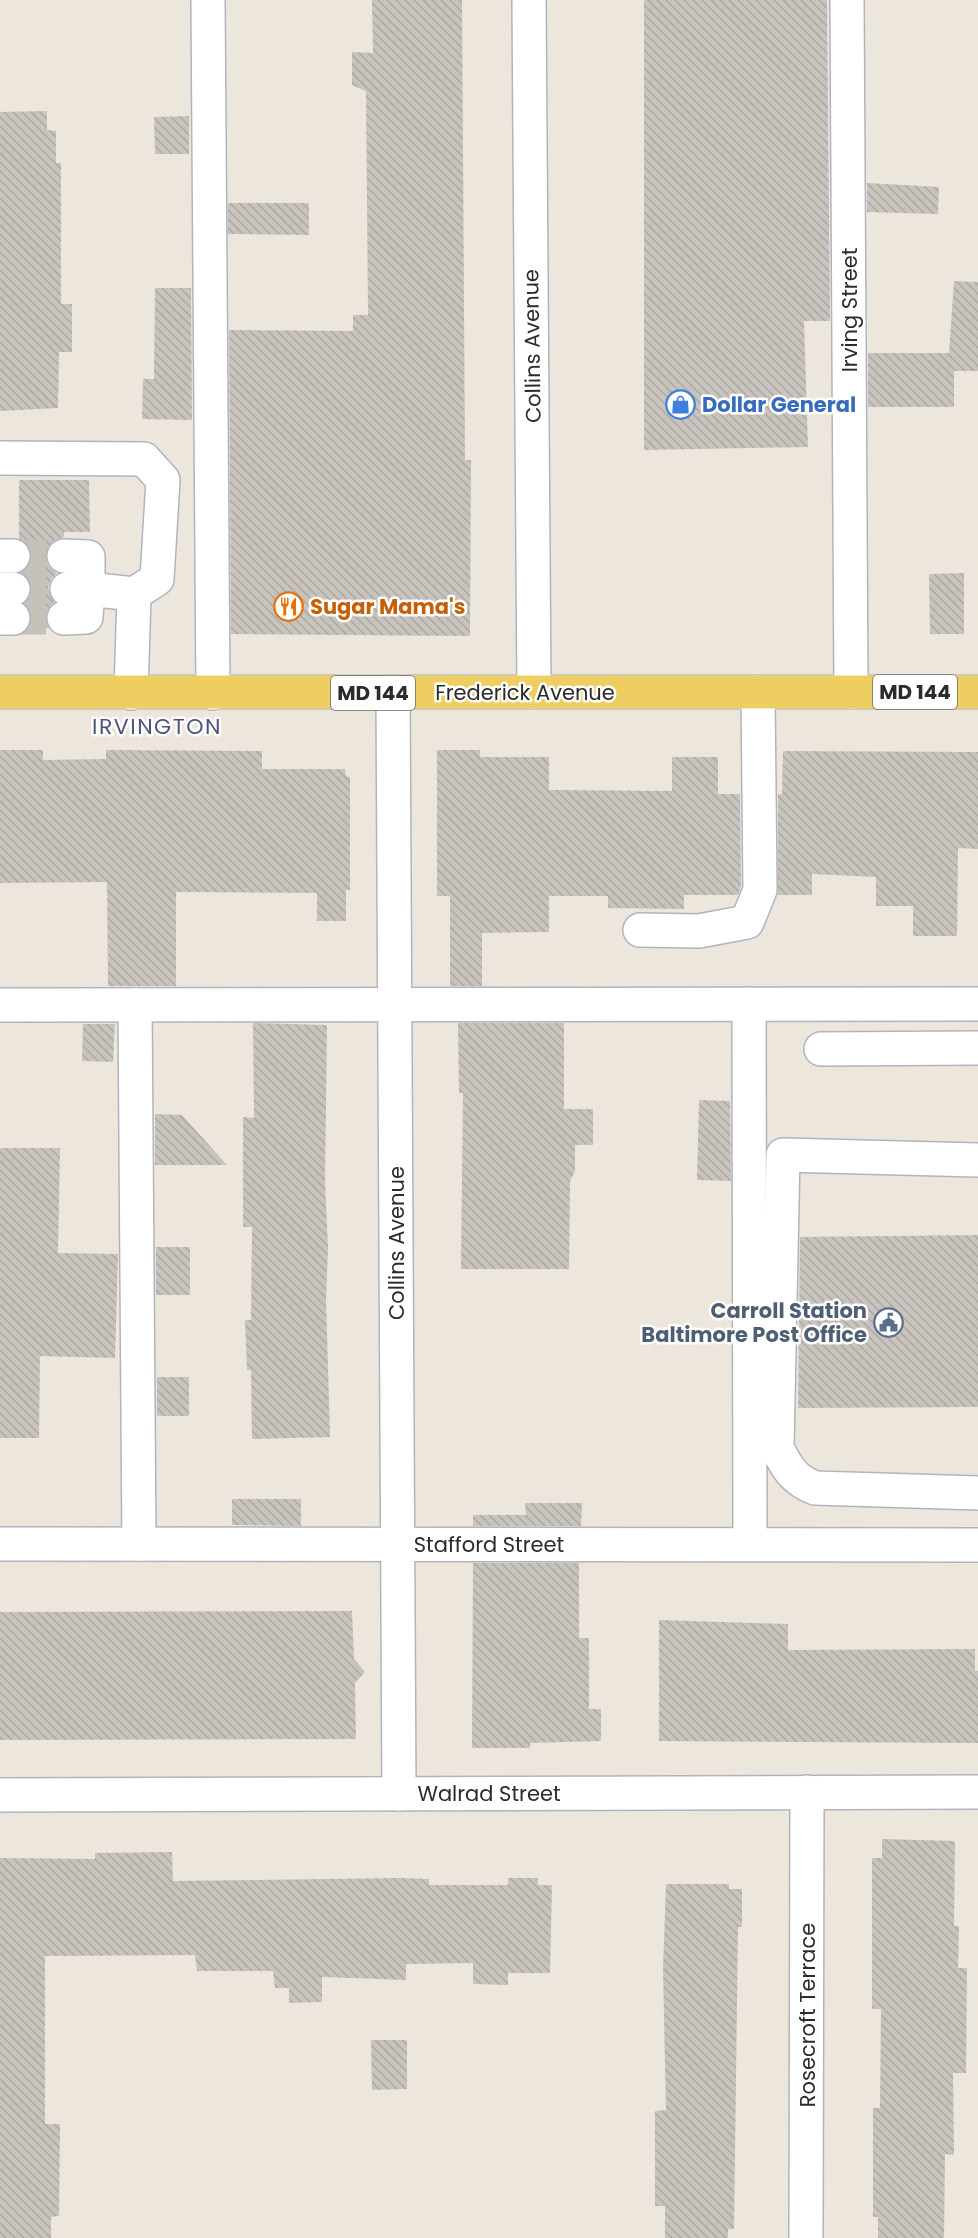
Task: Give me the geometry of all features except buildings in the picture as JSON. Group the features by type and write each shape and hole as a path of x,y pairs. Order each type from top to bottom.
{"main road":[{"name":"Frederick Avenue","path":"0,692 978,692"}],"street":[{"path":"208,0 213,693"},
{"name":"Collins Avenue","path":"529,0 534,692"},
{"name":"Irving Street","path":"847,0 851,692"},
{"path":"0,458 144,459 163,480 158,579 134,594 72,598 88,557 64,556"},
{"path":"131,693 134,594"},
{"path":"640,930 699,931 747,922 760,890 758,692"},
{"name":"Collins Avenue","path":"393,693 399,1794"},
{"path":"749,1004 750,1544"},
{"path":"0,1005 978,1004"},
{"path":"135,1005 138,1544"},
{"path":"821,1049 978,1048"},
{"path":"978,1160 783,1155 777,1448 787,1468 798,1481 816,1488 978,1493"},
{"name":"Stafford Street","path":"0,1544 978,1545"},
{"name":"Rosecroft Terrace","path":"806,2238 807,1792"},
{"name":"Walrad Street","path":"0,1795 978,1792"}],"tunnel":[{"path":"13,556 64,556"},
{"path":"13,589 65,589"},
{"path":"13,618 64,618"}],"place":[{"name":"Dollar General","path":"681,404"},
{"name":"Sugar Mama's","path":"289,606"},
{"name":"Carroll Station Baltimore Post Office","path":"888,1322"}],"district":[{"name":"IRVINGTON","path":"157,726"}]}
